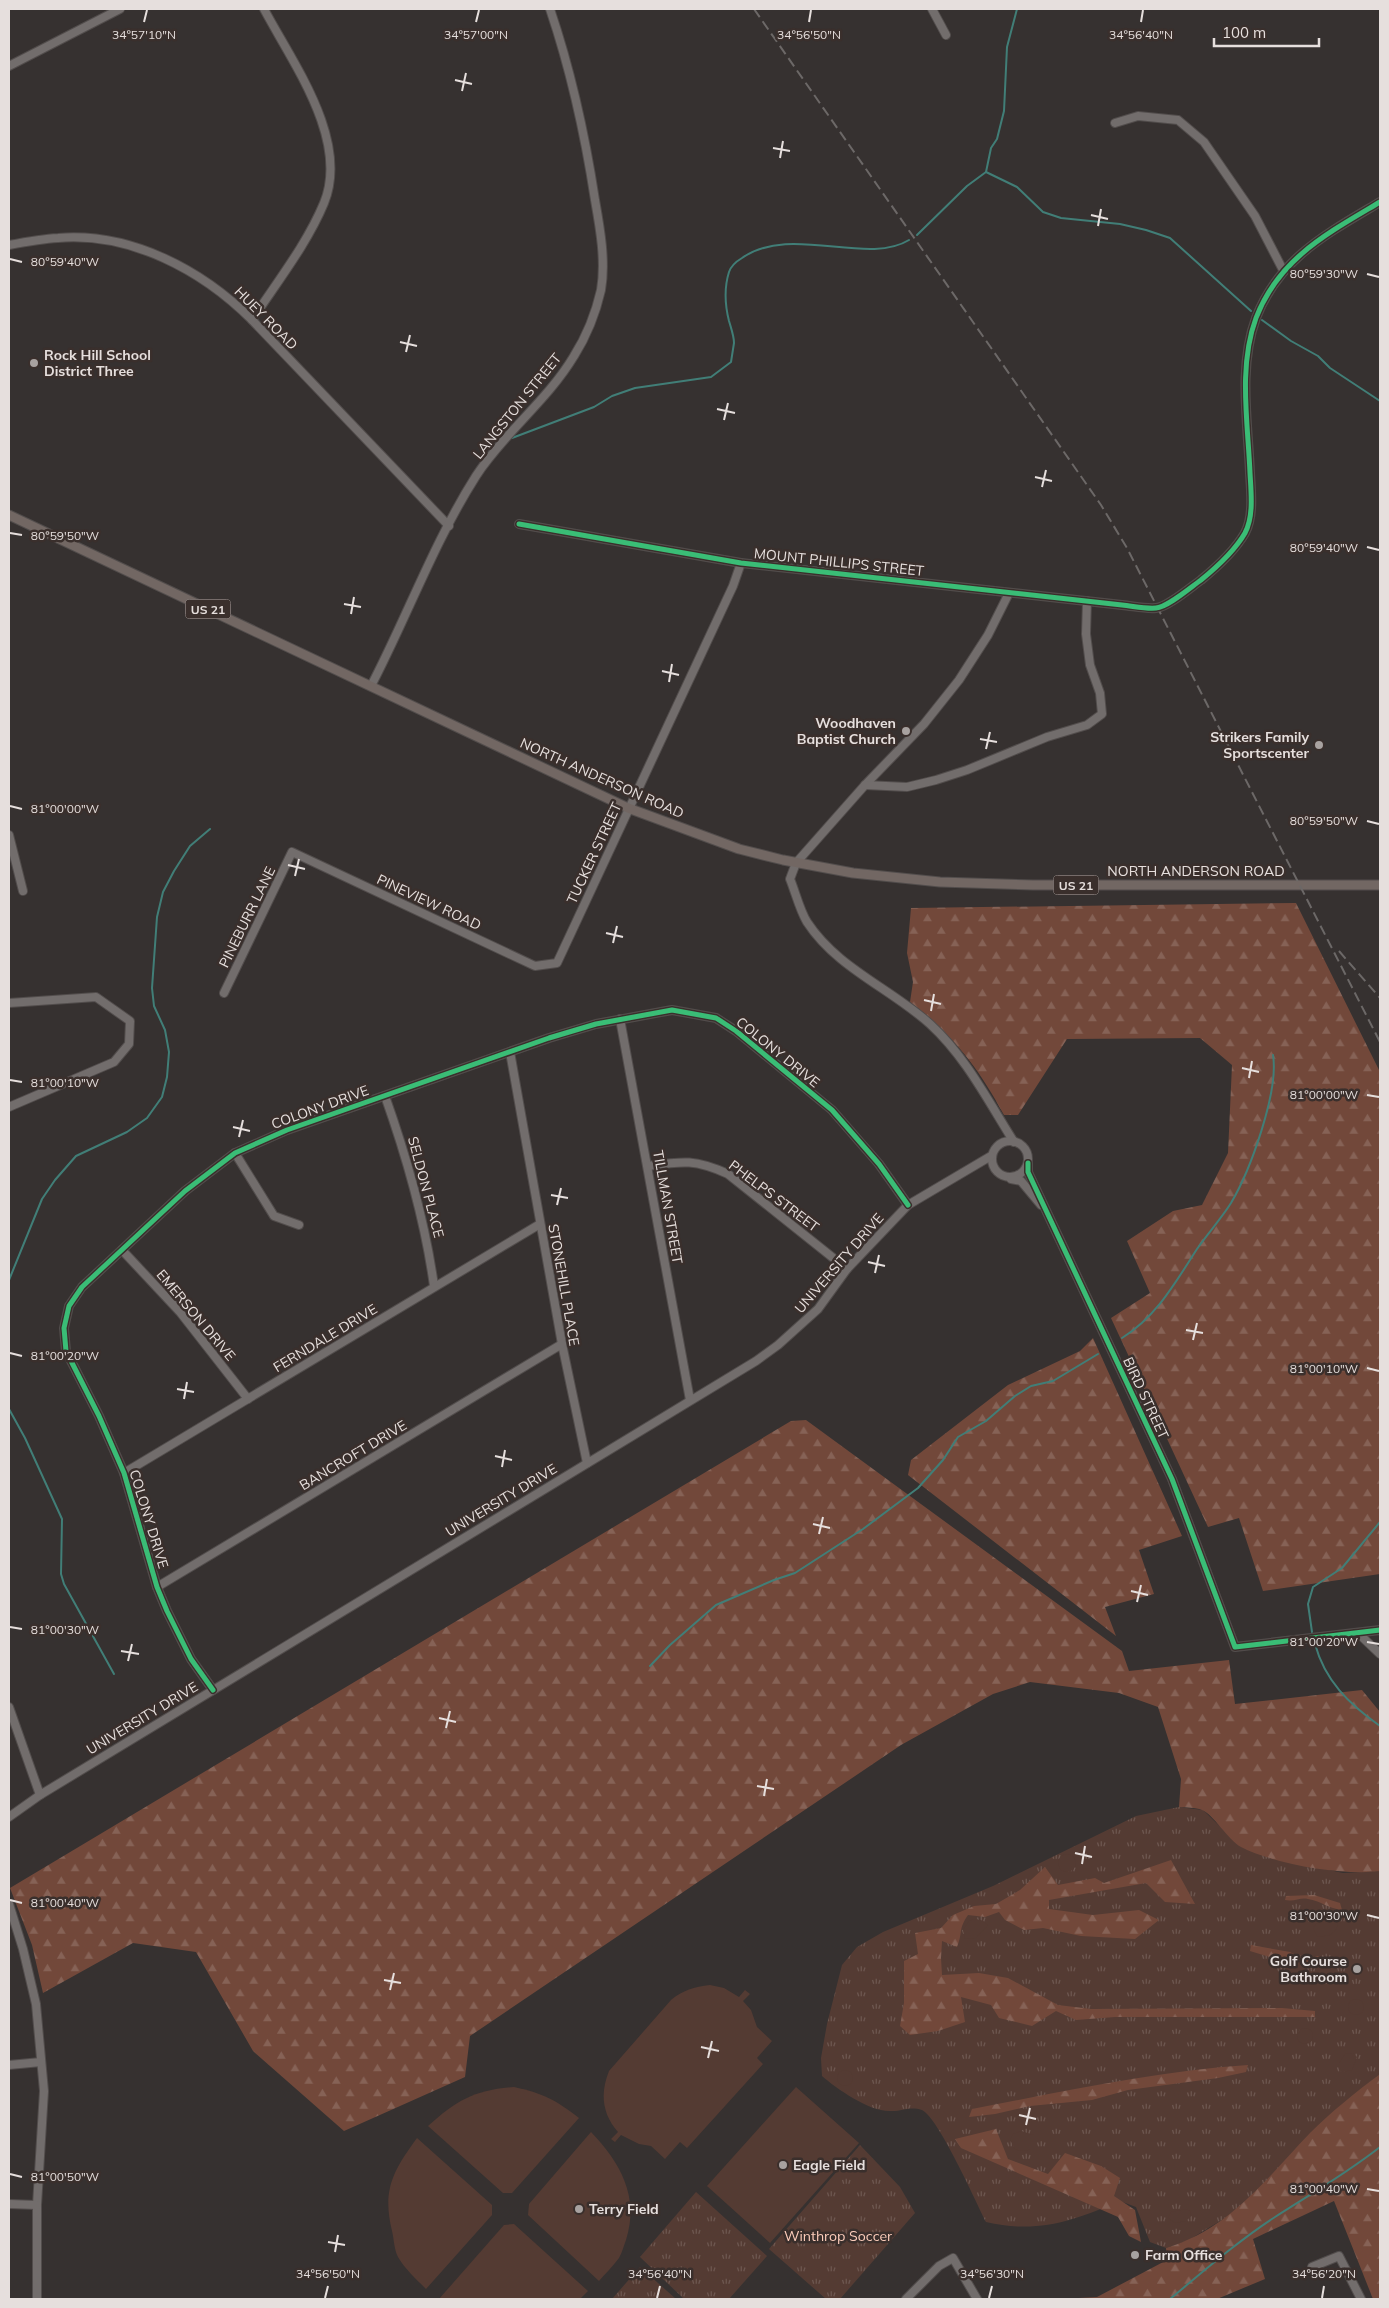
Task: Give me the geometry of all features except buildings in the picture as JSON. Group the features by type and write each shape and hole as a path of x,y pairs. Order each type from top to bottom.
{"main road":[{"name":"NORTH ANDERSON ROAD","path":"9,515 628,808 740,849 796,863 896,878 984,884 1380,885"}],"street":[{"path":"9,66 120,9"},
{"path":"252,320 308,234 325,202 330,177 330,150 321,118 264,9"},
{"name":"LANGSTON STREET","path":"371,686 449,526 477,475 500,444 544,396 573,358 585,337 601,290 602,261 599,221 589,158 565,53 550,9"},
{"path":"932,9 946,35"},
{"path":"1115,123 1138,116 1178,120 1204,142 1255,216 1283,270 1307,248 1380,202"},
{"name":"HUEY ROAD","path":"9,245 59,238 107,241 140,249 175,263 218,288 252,320 449,526"},
{"name":"MOUNT PHILLIPS STREET","path":"519,524 741,562 1158,608 1183,593 1210,572 1230,554 1245,532 1251,503 1246,365 1256,319 1267,295 1283,270"},
{"name":"TUCKER STREET","path":"557,962 733,586 741,562"},
{"path":"796,863 865,785 924,724 958,680 988,635 1009,593"},
{"path":"865,785 907,787 936,780 967,770 1047,737 1087,725 1102,714 1100,693 1090,665 1086,634 1087,601"},
{"path":"9,835 23,892"},
{"name":"PINEVIEW ROAD","path":"292,852 535,966 557,962"},
{"name":"PINEBURR LANE","path":"224,993 292,852"},
{"name":"BIRD STREET","path":"796,863 790,879 806,921 833,952 930,1024 948,1042 989,1100 1014,1142 1019,1144 1026,1152 1028,1172 1172,1479 1235,1647 1358,1633"},
{"path":"9,1003 96,997 130,1021 129,1044 114,1062 9,1107"},
{"name":"COLONY DRIVE","path":"213,1690 179,1636 157,1586 124,1473 99,1416 66,1351 64,1328 69,1306 82,1287 192,1186 235,1153 287,1130 572,1030 672,1010 716,1018 736,1031 832,1110 874,1158 908,1205"},
{"name":"TILLMAN STREET","path":"620,1019 690,1400"},
{"name":"STONEHILL PLACE","path":"510,1052 562,1344 586,1463"},
{"name":"SELDON PLACE","path":"385,1096 400,1136 418,1201 429,1248 434,1286"},
{"path":"1002,1142 1004,1126"},
{"path":"974,1167 994,1170 992,1156 997,1146 1002,1142 1014,1142"},
{"path":"235,1153 274,1216 299,1225"},
{"name":"UNIVERSITY DRIVE","path":"9,1817 40,1795 756,1361 778,1345 818,1309 847,1269 908,1205 951,1178 992,1156"},
{"name":"PHELPS STREET","path":"648,1166 683,1160 706,1164 728,1174 847,1269"},
{"path":"1009,1178 1019,1175 1028,1163"},
{"name":"BIRD STREET","path":"994,1170 1003,1177 1021,1181 1049,1214"},
{"name":"FERNDALE DRIVE","path":"124,1473 540,1224"},
{"name":"EMERSON DRIVE","path":"122,1250 180,1312 248,1399"},
{"name":"BANCROFT DRIVE","path":"157,1586 562,1344"},
{"path":"1358,1633 1380,1630"},
{"path":"1358,1633 1380,1654"},
{"path":"9,1707 40,1795"},
{"path":"9,1904 11,1924 23,1949 36,2004 40,2032 44,2092 37,2205 37,2299"},
{"path":"9,2065 41,2062"},
{"path":"9,2204 37,2205"},
{"path":"1312,2267 1339,2256 1361,2299"},
{"path":"906,2299 939,2266 953,2258 977,2299"}],"green space":[{"path":"1296,903 1380,1072 1380,1574 1263,1591 1239,1518 1208,1527 1111,1318 1150,1293 1127,1241 1173,1211 1202,1205 1228,1153 1232,1065 1200,1038 1067,1039 1018,1115 1004,1115 984,1082 963,1053 939,1027 910,1002 913,982 907,953 911,908"},
{"path":"1093,1338 1182,1536 1139,1550 1154,1594 1105,1607 1116,1636 908,1475 911,1460 1008,1385 1080,1351"},
{"path":"806,1420 1122,1651 1129,1671 1229,1660 1235,1704 1362,1690 1380,1712 1380,1871 1348,1872 1309,1867 1272,1859 1241,1847 1206,1812 1196,1808 1179,1807 1181,1779 1158,1707 1119,1693 1030,1682 993,1694 901,1745 470,2036 465,2077 344,2131 253,2051 196,1952 133,1943 43,1993 32,1945 10,1888 791,1421"},
{"path":"1179,1807 1203,1810 1240,1846 1265,1856 1343,1873 1380,1871 1380,2074 1366,2085 1235,2212 1187,2241 1166,2248 1150,2242 1136,2207 1120,2201 1054,2224 1022,2227 986,2222 947,2143 929,2116 918,2109 884,2111 874,2108 845,2093 822,2076 821,2058 827,2024 842,1965 857,1947 883,1932 993,1886 1136,1816"},
{"path":"1067,1854 1073,1857 1076,1863 1073,1869 1067,1872 1061,1869 1058,1863 1061,1857"},
{"path":"1171,1860 1195,1904 1165,1902 1146,1883 1049,1900 1049,1909 1093,1915 1139,1910 1159,1920 1135,1939 1081,1936 1043,1928 1024,1930 1005,1920 999,1912 985,1917 968,1915 963,1924 957,1947 942,1941 942,1975 979,1973 1008,1978 1058,2005 1091,2009 1282,2008 1315,2011 1315,2017 1115,2017 1076,2020 1056,2011 1032,2026 999,2018 991,2005 961,1997 965,2022 938,2031 910,2035 900,2026 904,2003 904,1961 918,1954 915,1933 941,1928 953,1915 974,1906 996,1904 1020,1890 1045,1867 1058,1885 1095,1878 1104,1883"},
{"path":"1314,1895 1340,1903 1342,1910 1308,1899 1285,1900 1286,1896"},
{"path":"974,1919 981,1920 988,1925 976,1938 965,1939 963,1930 969,1921"},
{"path":"1334,1919 1338,1923 1333,1933 1317,1936 1313,1928 1316,1924"},
{"path":"1251,1945 1290,1952 1302,1958 1319,1956 1326,1963 1317,1967 1303,1961 1276,1959 1250,1951"},
{"path":"710,1985 724,1988 739,1997 745,1990 750,1994 743,2001 751,2010 757,2027 772,2041 757,2058 763,2064 687,2148 680,2142 665,2159 651,2146 639,2144 621,2135 615,2142 611,2139 618,2132 609,2118 604,2103 604,2087 609,2071 671,2000 689,1990"},
{"path":"1356,1999 1362,2001 1364,2007 1362,2013 1356,2015 1350,2013 1348,2007 1350,2001"},
{"path":"1302,2028 1308,2028 1313,2033 1311,2042 1302,2044 1297,2039 1297,2033"},
{"path":"1350,2053 1357,2057 1352,2070 1342,2072 1339,2070 1339,2063 1345,2054"},
{"path":"1248,2065 1246,2072 1218,2078 1128,2090 1092,2100 1030,2106 995,2114 969,2117 972,2109 1074,2089 1179,2072"},
{"path":"842,2070 848,2070 853,2075 851,2084 842,2086 837,2081 837,2075"},
{"path":"1380,2074 1380,2299 1373,2299 1334,2201 1253,2239 1265,2279 1217,2299 1060,2299 1097,2297 1167,2260 1166,2248 1189,2239 1209,2228 1246,2201 1318,2125"},
{"path":"514,2087 548,2098 579,2118 512,2193 503,2193 428,2126 448,2109 467,2098 500,2088"},
{"name":"Eagle Field","path":"796,2087 859,2143 770,2243 707,2186"},
{"path":"996,2129 1008,2159 1048,2174 1065,2153 1101,2166 1120,2178 1114,2196 1135,2210 1141,2242 1129,2236 1118,2217 961,2148 955,2139"},
{"path":"1021,2131 1034,2135 1034,2147 1020,2151 1015,2149 1010,2140 1013,2134"},
{"name":"Terry Field","path":"591,2132 611,2155 619,2168 625,2181 631,2209 630,2224 621,2254 599,2281 528,2215 529,2204"},
{"path":"417,2138 492,2205 492,2215 426,2289 407,2270 398,2257 388,2204 389,2192 396,2171"},
{"name":"Winthrop Soccer","path":"860,2145 900,2187 915,2213 840,2299 826,2299 769,2249"},
{"path":"696,2192 767,2256 729,2299 684,2299 640,2257"},
{"path":"1186,2209 1190,2211 1191,2216 1186,2221 1175,2223 1168,2218 1171,2212"},
{"path":"514,2224 588,2291 580,2299 439,2299 504,2225"},
{"path":"640,2267 676,2299 612,2299"}],"waterway":[{"path":"986,172 991,148 997,139 1004,111 1007,47 1017,9"},
{"path":"986,172 1017,187 1043,212 1061,218 1120,224 1170,238 1251,311"},
{"path":"917,235 967,186 986,172"},
{"path":"512,438 594,407 612,396 635,388 711,377 731,362 734,340 727,309 726,284 731,268 742,258 761,249 782,245 805,244 872,249 892,247 909,240"},
{"path":"1262,320 1291,341 1318,356 1330,368 1380,401"},
{"path":"9,1280 42,1199 55,1180 76,1156 127,1132 147,1118 162,1097 167,1077 169,1052 165,1030 154,1006 152,988 157,917 163,892 174,871 190,846 210,829"},
{"path":"1122,1338 1145,1320 1164,1298 1239,1189 1254,1152 1267,1110 1274,1071 1273,1055"},
{"path":"650,1666 670,1645 716,1605 795,1573 863,1529 918,1488 943,1460 958,1437 986,1421 1015,1396 1031,1386 1053,1381 1098,1354"},
{"path":"9,1409 25,1438 62,1519 61,1574 64,1584 114,1674"},
{"path":"1312,1632 1308,1604 1313,1587 1342,1568 1380,1522"},
{"path":"1315,1644 1325,1669 1340,1691 1358,1709 1380,1726"},
{"path":"1170,2299 1248,2236 1342,2175 1380,2147"},
{"path":"1007,2299 1027,2299"}],"railway":[{"path":"754,9 1101,505 1127,548 1380,1042"},
{"path":"1339,951 1380,998"}],"cycle path":[{"path":"519,524 741,563 1143,608 1161,607 1186,592 1219,564 1236,547 1248,526 1251,512 1251,496 1246,395 1247,356 1256,318 1266,297 1278,279 1307,249 1380,202"},
{"path":"213,1690 191,1659 157,1587 124,1473 99,1416 66,1351 64,1328 69,1306 82,1287 185,1191 235,1153 287,1130 549,1038 596,1024 672,1010 716,1018 736,1031 832,1110 879,1164 908,1205"},
{"path":"1028,1163 1028,1172 1172,1479 1235,1647 1380,1630"}],"place":[{"name":"Rock Hill School District Three","path":"34,363"},
{"name":"Woodhaven Baptist Church","path":"906,731"},
{"name":"Strikers Family Sportscenter","path":"1319,745"},
{"name":"Golf Course Bathroom","path":"1357,1969"},
{"name":"Eagle Field","path":"783,2165"},
{"name":"Terry Field","path":"579,2209"},
{"name":"Farm Office","path":"1135,2255"}]}
